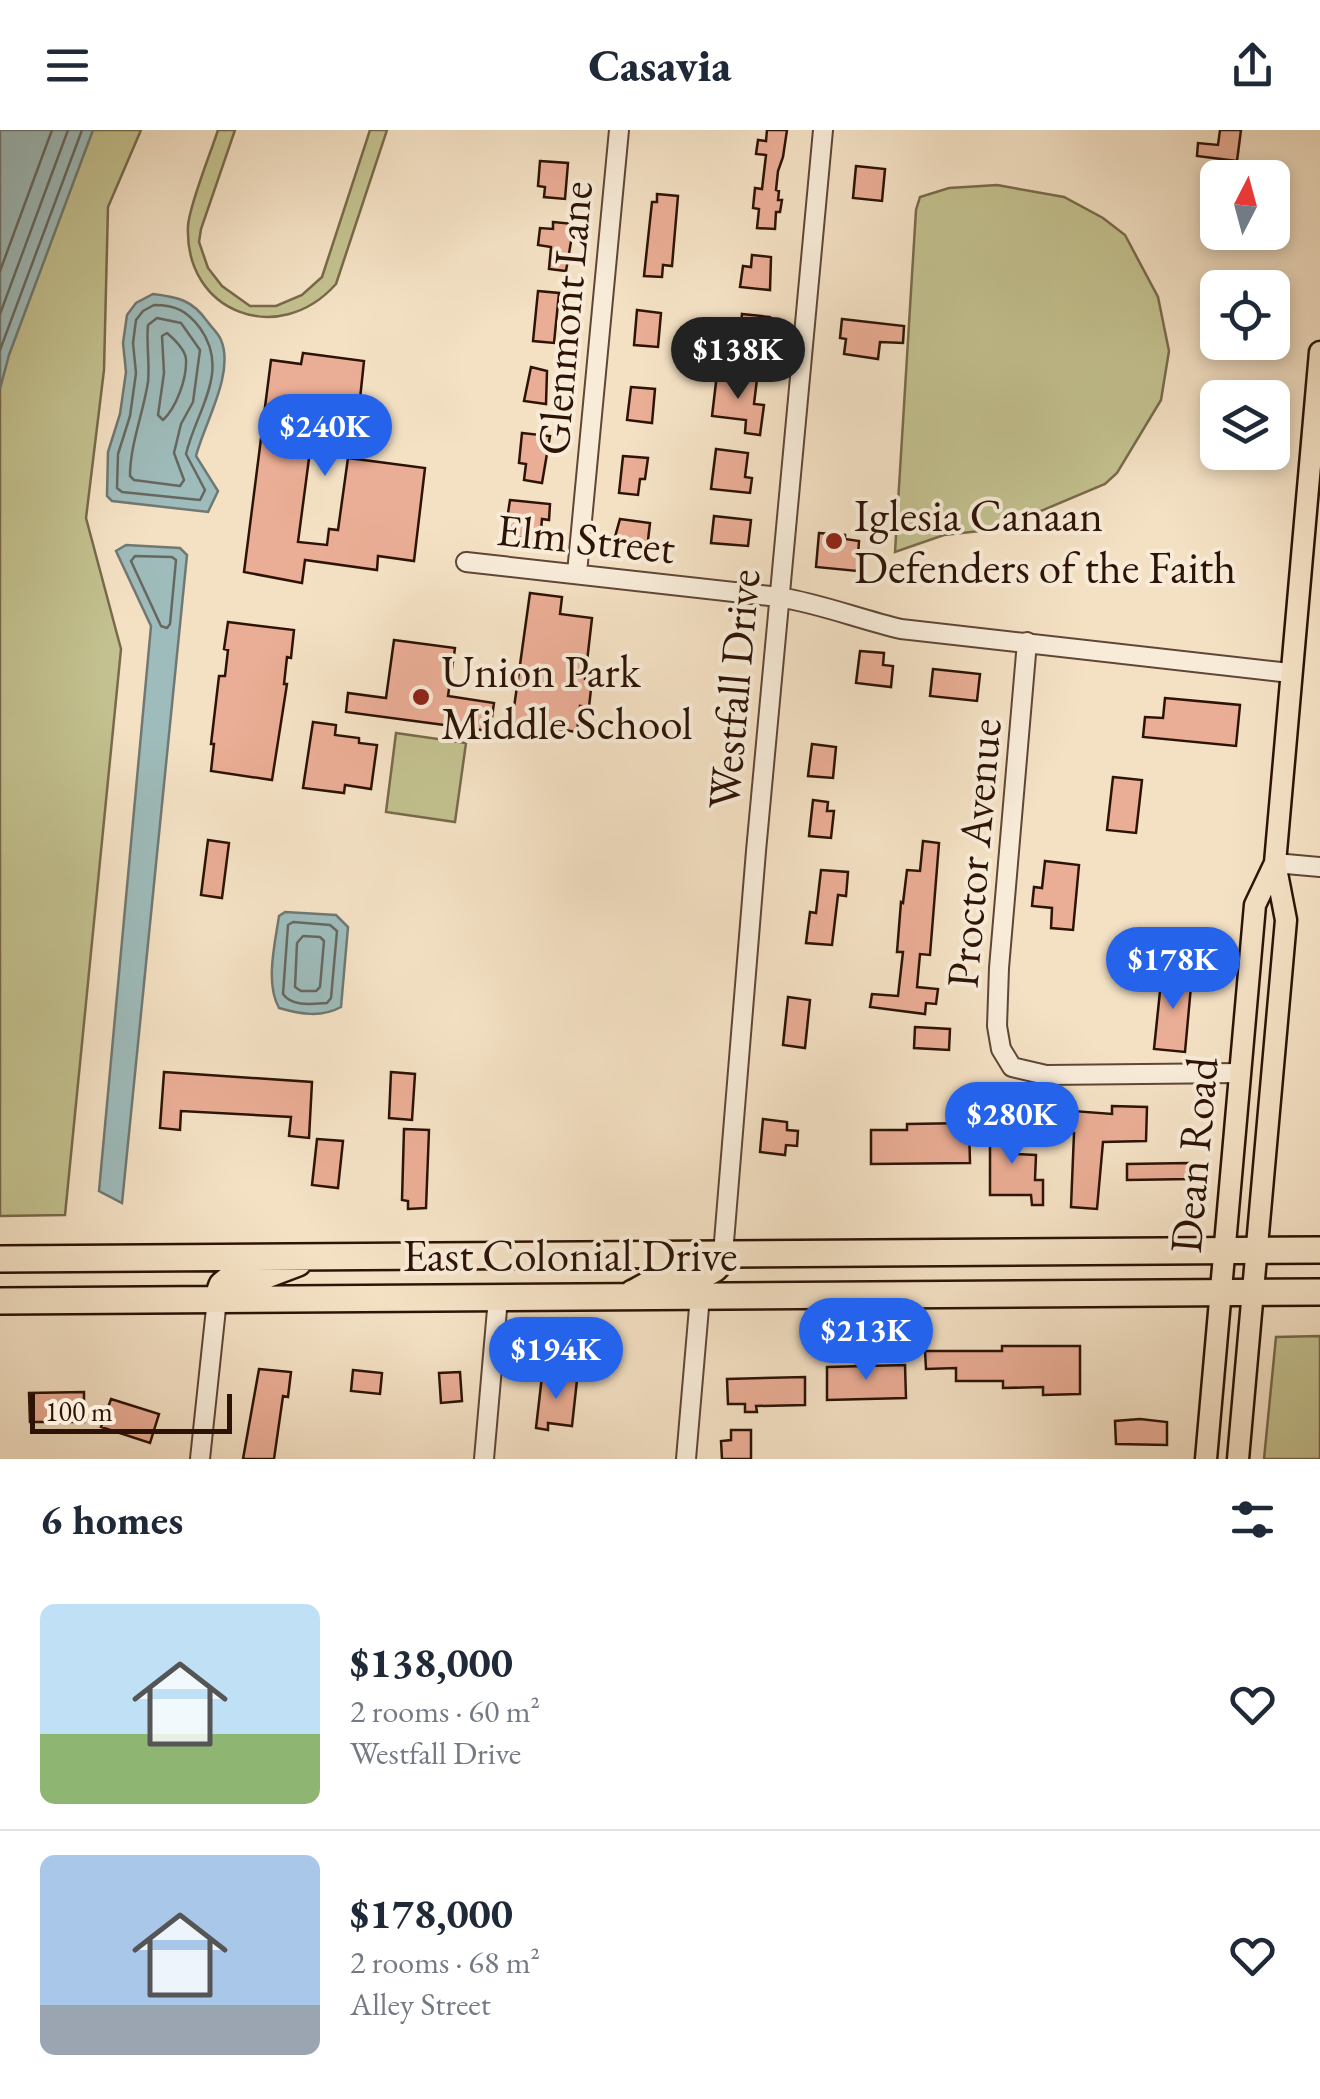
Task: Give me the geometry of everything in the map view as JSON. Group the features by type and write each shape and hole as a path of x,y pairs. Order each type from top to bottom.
{"highway":[{"name":"East Colonial Drive","path":"0,1259 1320,1250"},
{"path":"624,1297 672,1274 712,1272 719,1267 723,1254"},
{"path":"217,1299 222,1284 228,1280 261,1277 316,1256"},
{"name":"East Colonial Drive","path":"0,1301 1320,1292"}],"main road":[{"name":"Dean Road","path":"1238,1459 1286,920 1274,863 1290,673 1316,446 1320,352"},
{"name":"Dean Road","path":"1206,1459 1255,905 1274,863"}],"street":[{"name":"Glenmont Lane","path":"577,573 619,130"},
{"name":"Westfall Drive","path":"723,1254 823,130"},
{"name":"Elm Street","path":"466,562 779,597 820,604 900,629 1290,673"},
{"name":"Proctor Avenue","path":"1027,642 999,968 1000,1049 1012,1067 1046,1075 1240,1073"},
{"path":"1274,863 1320,867"},
{"path":"686,1459 700,1296"},
{"path":"484,1459 498,1298"},
{"path":"200,1459 217,1299"}],"shaded area":[{"path":"0,130 141,130 108,207 104,370 86,518 121,649 65,1215 0,1216"},
{"path":"218,130 235,130 199,242 208,268 222,286 250,306 276,306 302,295 322,277 370,130 387,130 336,284 313,303 288,314 263,317 239,312 218,299 201,281 191,256 189,217"},
{"path":"997,185 1064,197 1125,235 1158,297 1169,351 1161,400 1117,473 1105,484 998,529 944,535 895,552 916,210 920,197 949,188"},
{"path":"396,733 466,743 455,822 386,812"},
{"path":"1320,1336 1320,1459 1264,1459 1276,1337"}],"water":[{"path":"0,130 93,130 9,355 0,389"},
{"path":"153,294 190,304 221,340 221,383 196,456 218,491 208,512 112,501 107,496 108,452 120,414 126,372 123,343 127,315 136,303"},
{"path":"126,545 180,548 187,555 122,1203 99,1191 151,626 116,551"},
{"path":"285,912 336,915 348,927 341,1007 310,1014 279,1008 272,963 279,916"}],"building":[{"path":"767,130 787,130 778,171 776,190 778,200 782,200 780,212 776,212 775,229 757,228 759,209 753,208 755,188 762,189 766,155 756,154 758,140 766,141"},
{"path":"1220,130 1241,130 1237,160 1197,156 1198,143 1218,145"},
{"path":"540,161 568,163 565,199 544,197 545,187 538,186"},
{"path":"856,166 885,169 882,201 853,198"},
{"path":"657,194 678,196 672,266 663,265 662,277 644,276 652,202 657,202"},
{"path":"553,222 574,224 566,271 549,269 551,247 538,245 540,228 553,229"},
{"path":"752,255 771,257 770,290 740,287 743,266 751,267"},
{"path":"538,291 559,293 554,343 533,341"},
{"path":"637,310 661,313 658,347 634,345"},
{"path":"742,314 770,317 769,335 760,334 758,357 738,355"},
{"path":"842,319 904,326 903,343 880,342 878,359 844,354 846,339 840,338"},
{"path":"303,353 364,361 358,418 315,413 298,542 327,545 329,529 338,530 348,458 425,468 414,561 378,556 377,570 305,560 302,583 244,572 271,360 301,364"},
{"path":"531,367 547,371 546,404 524,401"},
{"path":"717,374 757,379 754,404 764,405 760,435 745,433 746,420 712,416"},
{"path":"631,387 655,389 652,423 627,420"},
{"path":"522,433 550,436 542,483 524,480 526,464 519,463"},
{"path":"716,449 748,453 745,477 752,478 750,493 711,489"},
{"path":"623,456 648,458 638,495 619,493"},
{"path":"510,500 550,504 549,520 542,519 540,540 514,537 514,527 506,526"},
{"path":"714,516 751,520 748,546 711,543"},
{"path":"620,519 650,523 647,549 613,544"},
{"path":"819,533 845,535 845,539 859,541 857,571 816,567"},
{"path":"530,593 562,597 560,614 592,618 585,679 592,680 589,707 580,706 577,732 512,722"},
{"path":"228,622 294,630 291,658 287,657 287,684 272,780 211,771 219,676 225,676 228,650 224,649"},
{"path":"394,640 455,648 448,696 494,703 490,731 346,712 348,693 386,698"},
{"path":"860,651 884,653 883,665 893,666 891,687 856,683"},
{"path":"933,669 980,674 977,701 930,696"},
{"path":"1165,698 1240,705 1236,746 1143,737 1145,717 1163,718"},
{"path":"313,722 336,725 335,735 377,745 371,789 345,785 344,793 303,788"},
{"path":"812,744 836,747 833,778 808,776"},
{"path":"1113,777 1142,780 1136,833 1107,830"},
{"path":"813,800 828,802 827,811 834,811 831,838 809,836"},
{"path":"208,840 229,843 222,898 201,895"},
{"path":"923,841 939,843 930,955 920,954 917,987 938,989 936,1004 926,1003 925,1014 870,1007 872,994 898,996 903,952 897,952 901,902 907,870 920,871"},
{"path":"1045,861 1079,865 1073,930 1051,928 1052,908 1032,906 1034,887 1042,888"},
{"path":"821,870 848,872 846,896 838,895 832,945 806,943 810,912 816,913"},
{"path":"1162,972 1192,975 1185,1052 1154,1049"},
{"path":"788,997 810,1000 805,1048 783,1045"},
{"path":"915,1027 950,1029 949,1050 914,1048"},
{"path":"164,1072 312,1082 309,1138 289,1136 291,1117 181,1111 180,1130 160,1128"},
{"path":"391,1072 415,1074 412,1120 389,1118"},
{"path":"1112,1106 1147,1107 1146,1141 1103,1142 1097,1209 1071,1207 1074,1133 1047,1133 1047,1109 1112,1114"},
{"path":"763,1119 787,1122 787,1130 798,1131 797,1146 786,1145 785,1155 760,1152"},
{"path":"969,1123 970,1163 871,1164 871,1130 907,1130 907,1124"},
{"path":"990,1126 1015,1126 1015,1154 1036,1155 1035,1180 1043,1180 1043,1205 1032,1205 1031,1195 990,1195"},
{"path":"404,1129 429,1130 426,1208 408,1209 408,1201 402,1200"},
{"path":"317,1139 343,1141 338,1188 312,1185"},
{"path":"1189,1163 1190,1179 1127,1180 1127,1164"},
{"path":"1002,1346 1080,1346 1080,1394 1043,1395 1043,1387 1003,1388 1003,1381 956,1381 956,1368 926,1369 925,1351 1002,1351"},
{"path":"905,1365 906,1398 827,1400 827,1367"},
{"path":"259,1369 291,1372 288,1397 283,1396 274,1459 243,1459"},
{"path":"353,1370 382,1373 380,1394 351,1391"},
{"path":"460,1372 462,1401 441,1403 439,1373"},
{"path":"542,1376 577,1380 572,1426 548,1423 548,1430 536,1428"},
{"path":"805,1377 805,1405 756,1406 757,1412 745,1412 745,1404 728,1404 727,1379"},
{"path":"84,1392 84,1422 30,1422 29,1393"},
{"path":"111,1399 159,1414 150,1443 101,1427"},
{"path":"1115,1421 1167,1422 1167,1445 1116,1444"},
{"path":"731,1430 751,1430 751,1459 722,1459 721,1441 731,1440"}],"place":[{"name":"Iglesia Canaan Defenders of the Faith","path":"834,541"},
{"name":"Union Park Middle School","path":"421,697"}]}
